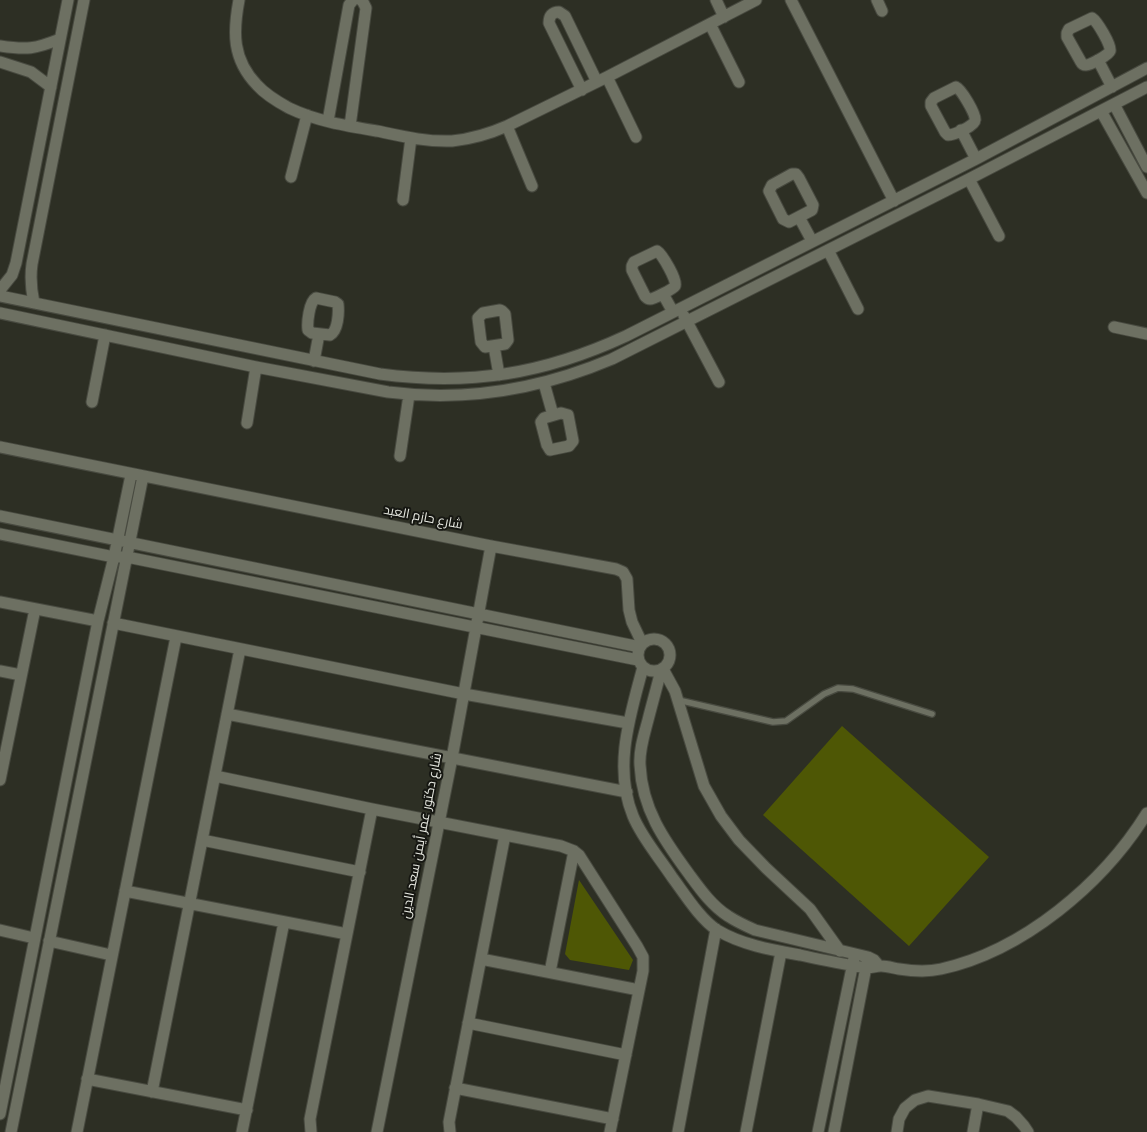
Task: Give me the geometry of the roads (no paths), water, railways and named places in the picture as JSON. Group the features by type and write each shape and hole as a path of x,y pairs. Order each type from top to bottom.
{"street":[{"path":"0,290 12,275 16,263 68,0"},
{"path":"34,303 30,277 84,0"},
{"path":"239,0 234,35 237,49 248,74 267,94 288,108 328,121 411,138 437,141 466,139 481,136 507,126 602,80 724,17 738,4 756,0"},
{"path":"328,121 349,5 353,0"},
{"path":"350,126 366,8 361,0"},
{"path":"716,0 724,17"},
{"path":"791,0 894,201"},
{"path":"877,0 882,11"},
{"path":"582,90 549,23 550,16 553,14 559,12 564,16 636,137"},
{"path":"710,24 739,82"},
{"path":"0,46 26,49 40,47 60,39"},
{"path":"1098,60 1112,87"},
{"path":"0,62 31,72 51,87"},
{"path":"0,296 314,361 402,377 448,379 499,375 540,368 583,354 626,336 976,159 1147,68"},
{"path":"956,87 961,91 975,119 974,123 961,130 951,135 946,134 931,104 934,98 956,87"},
{"path":"0,313 310,378 409,395 469,395 511,390 573,374 612,359 969,179 1147,87"},
{"path":"1114,104 1147,167"},
{"path":"1101,111 1146,188"},
{"path":"292,176 307,115"},
{"path":"507,126 532,186"},
{"path":"961,130 976,159"},
{"path":"403,200 411,138"},
{"path":"36,160 53,164"},
{"path":"794,174 799,178 813,205 812,210 799,217 788,222 784,221 769,191 772,185 794,174"},
{"path":"969,179 999,236"},
{"path":"799,217 812,241"},
{"path":"828,250 858,309"},
{"path":"657,251 662,255 676,282 674,287 663,294 651,299 647,298 632,268 634,262 657,251"},
{"path":"663,294 687,322 719,382"},
{"path":"1114,327 1147,334"},
{"path":"314,361 319,334"},
{"path":"92,402 105,335"},
{"path":"194,354 196,337"},
{"path":"494,346 499,375"},
{"path":"247,423 256,367"},
{"path":"544,382 553,415"},
{"path":"400,456 409,395"},
{"name":"شارع حازم العبد","path":"0,447 491,546 616,569 623,572 627,579 628,599 632,622 641,645"},
{"path":"0,1114 98,621 114,557 131,474"},
{"path":"12,1132 143,476"},
{"path":"0,516 479,614 641,645"},
{"path":"0,534 114,557 126,557 476,628 640,664 648,671 655,672 662,670"},
{"name":"شارع دكتور عمر أيمن سعد الدين","path":"377,1132 440,822 491,546"},
{"path":"0,602 98,621"},
{"path":"0,780 35,609"},
{"path":"113,623 176,637 464,694 628,723"},
{"path":"76,1132 176,637"},
{"path":"867,963 852,966 758,947 736,939 716,929 699,913 690,901 644,836 633,815 626,792 624,757 628,723 640,664 638,651 641,645 651,639 656,639 666,644 670,649 671,655 670,660 662,670 641,747 640,765 646,800 652,817 660,833 697,885 715,906 727,916 755,930 855,954 867,963 879,966 916,971 940,970 967,962 1001,947 1034,928 1070,902 1092,882 1143,826 1147,813"},
{"path":"152,1092 240,649"},
{"path":"662,670 673,687 678,700 704,786 721,816 739,840 810,909 840,951"},
{"path":"0,671 21,675"},
{"path":"227,714 626,792"},
{"path":"215,776 568,848 574,851 579,856 640,951 644,964 610,1132"},
{"path":"311,1132 310,1119 372,809"},
{"path":"450,1132 449,1122 455,1088 505,835"},
{"path":"202,840 360,872"},
{"path":"550,972 574,851"},
{"path":"125,891 347,934"},
{"path":"242,1132 284,922"},
{"path":"678,1132 716,929"},
{"path":"0,930 34,938"},
{"path":"49,941 112,955"},
{"path":"746,1132 781,952"},
{"path":"818,1132 855,954"},
{"path":"481,959 639,990"},
{"path":"834,1132 867,963"},
{"path":"468,1023 626,1055"},
{"path":"87,1079 247,1110"},
{"path":"455,1088 613,1119"},
{"path":"897,1132 899,1119 905,1108 915,1100 928,1096 978,1104 1008,1111 1016,1117 1028,1132"},
{"path":"973,1132 978,1104"}],"lane":[{"path":"678,700 773,722 786,721 824,694 838,688 853,689 932,714"}]}
